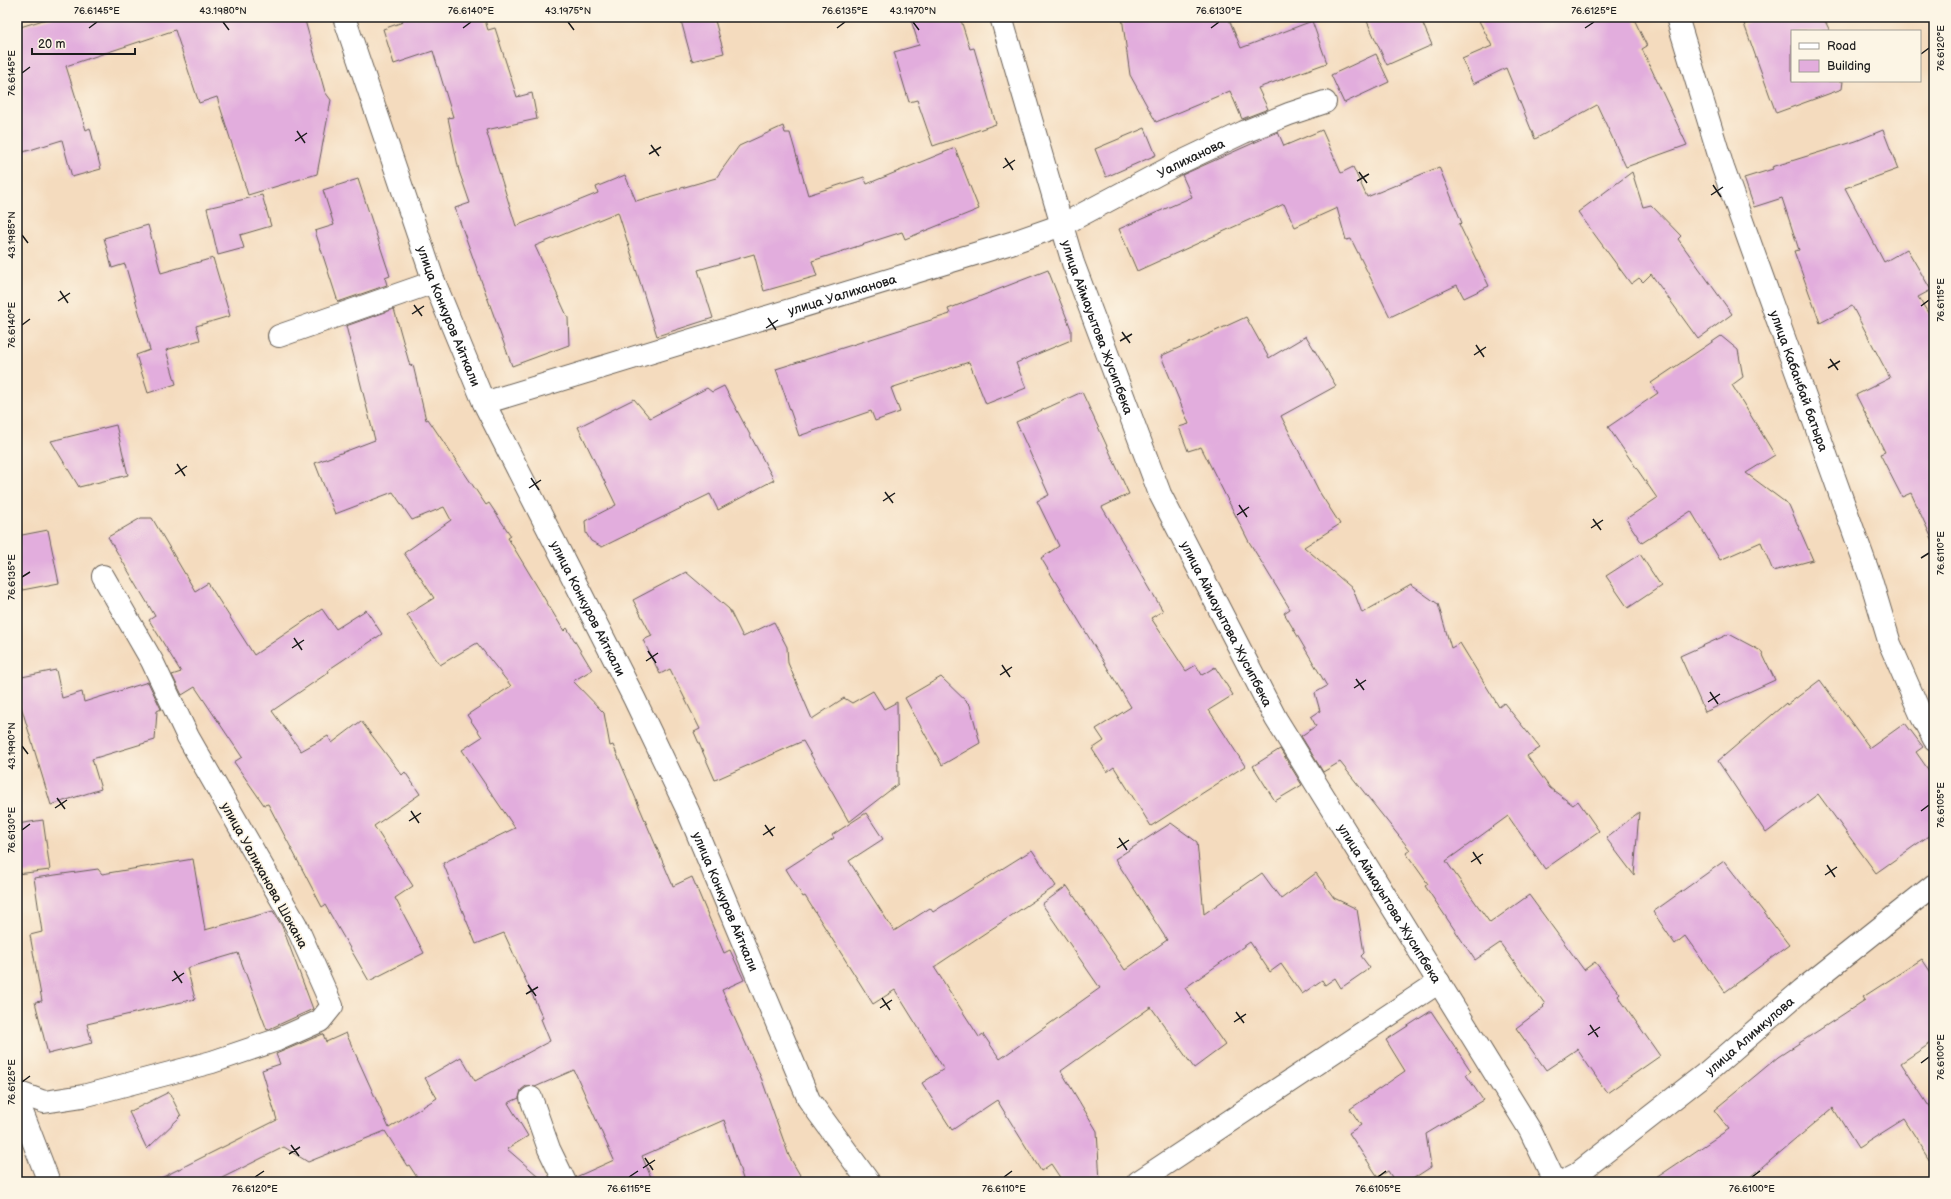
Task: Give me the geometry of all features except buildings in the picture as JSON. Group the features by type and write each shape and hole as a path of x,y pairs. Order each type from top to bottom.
{"street":[{"name":"улица Конкуров Айткали","path":"344,17 434,282 484,403 631,692 688,811 809,1100 869,1182"},
{"name":"улица Аймауытова Жусипбека","path":"1001,17 1073,263 1160,494 1276,719 1530,1130 1555,1182"},
{"name":"улица Кабанбай батыра","path":"1678,17 1723,168 1870,577 1890,644 1922,717 1934,739"},
{"name":"Уалиханова","path":"1062,225 1177,164 1244,132 1288,114 1325,102"},
{"name":"улица Уалиханова","path":"484,403 1011,244 1062,225"},
{"path":"279,336 434,282"},
{"name":"улица Уалиханова Шокана","path":"17,1092 44,1102 83,1096 238,1054 277,1040 320,1021 332,1006 296,925 188,737 152,661 103,576"},
{"name":"улица Алимкулова","path":"1562,1182 1577,1174 1705,1074 1802,990 1934,885"},
{"path":"1138,1182 1439,982"},
{"path":"531,1098 549,1149 565,1182"},
{"path":"17,1099 49,1182"}]}
